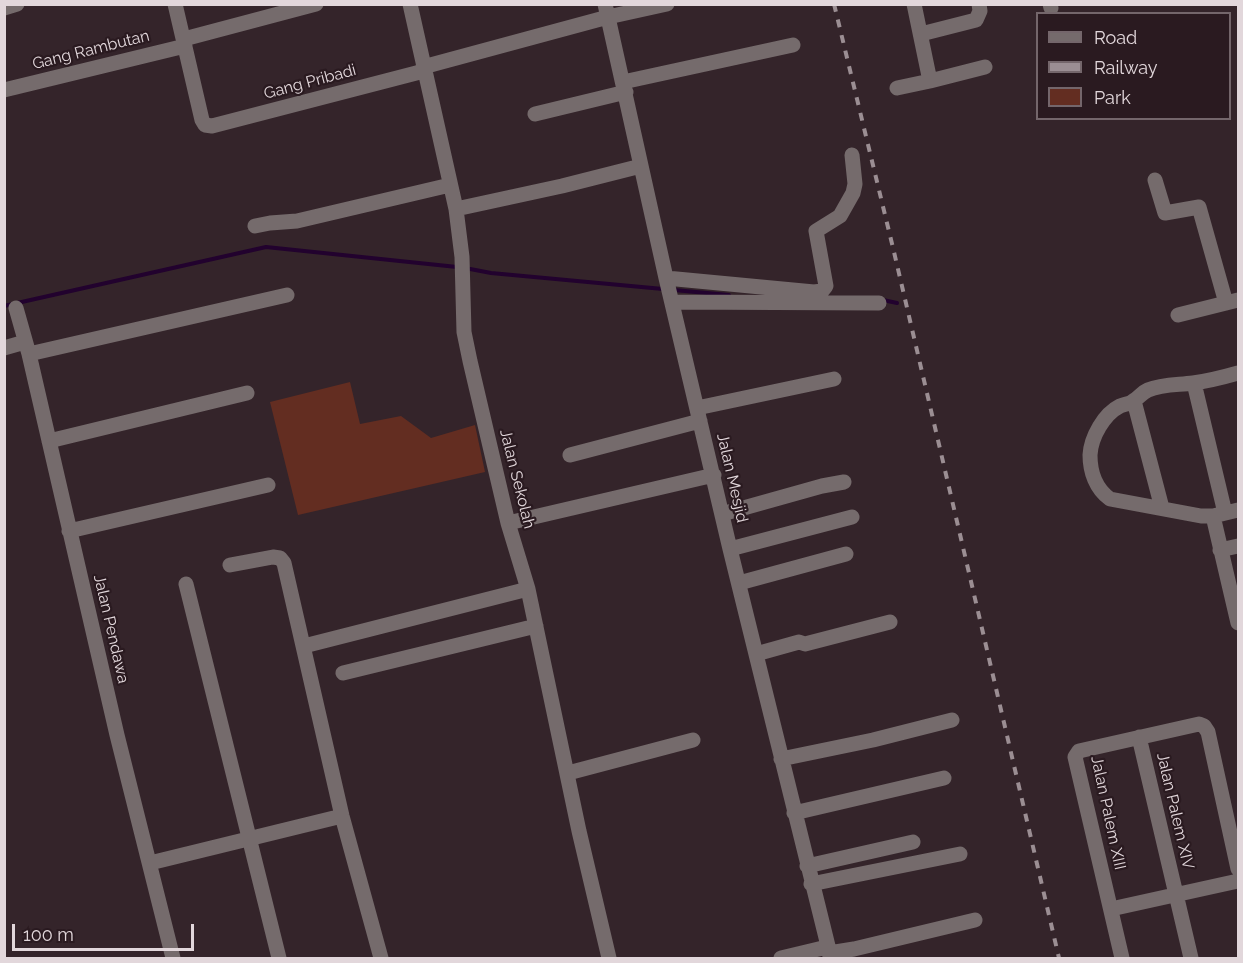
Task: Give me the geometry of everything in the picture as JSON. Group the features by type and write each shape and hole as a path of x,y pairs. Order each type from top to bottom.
{"street":[{"path":"4,8 17,4"},
{"path":"175,4 185,42"},
{"name":"Gang Rambutan","path":"4,90 185,42 316,4"},
{"name":"Jalan Sekolah","path":"410,4 456,209 462,257 464,332 508,523 528,589 609,958"},
{"name":"Gang Pribadi","path":"185,42 205,125 212,126 424,69 607,11 667,4"},
{"path":"914,4 930,81"},
{"path":"921,34 976,20 981,11 979,4"},
{"name":"Jalan Mesjid","path":"607,11 698,414 829,953"},
{"path":"535,114 625,87 793,45"},
{"path":"897,88 986,67"},
{"path":"669,290 822,291 826,286 816,231 840,216 853,193 855,184 852,155"},
{"path":"456,209 641,166"},
{"path":"1155,180 1165,213 1199,207 1232,301 1178,315"},
{"path":"255,226 297,221 450,185"},
{"path":"669,290 879,303"},
{"path":"4,348 27,348 287,295"},
{"name":"Jalan Pendawa","path":"16,308 117,735 173,958"},
{"path":"1225,513 1188,514 1110,500 1097,485 1090,468 1090,450 1104,420 1120,406 1134,401 1139,395 1157,387 1194,383 1239,373"},
{"path":"570,455 698,414 834,379"},
{"path":"1194,383 1225,513 1220,550 1238,615"},
{"path":"49,441 247,393"},
{"path":"1134,401 1162,508"},
{"path":"508,523 714,475"},
{"path":"722,513 822,486 844,483"},
{"path":"69,531 268,485"},
{"path":"730,549 852,517"},
{"path":"1220,550 1239,546"},
{"path":"739,583 846,554"},
{"path":"230,565 273,557 280,558 284,563 342,816 381,958"},
{"path":"186,584 279,958"},
{"path":"304,646 528,589"},
{"path":"756,654 890,622"},
{"path":"344,673 536,626"},
{"path":"781,759 952,720"},
{"name":"Jalan Palem XIII","path":"1122,958 1075,757 1079,751 1199,724 1204,726 1208,732 1239,869"},
{"name":"Jalan Palem XIV","path":"1139,737 1191,958"},
{"path":"568,773 693,741"},
{"path":"794,813 944,778"},
{"path":"150,863 342,816"},
{"path":"807,866 913,842"},
{"path":"811,884 960,854"},
{"path":"1111,909 1239,880"},
{"path":"781,958 854,950 975,920"}],"green space":[{"path":"350,382 360,424 401,416 431,438 475,425 485,472 298,515 270,402"}],"waterway":[{"path":"4,306 266,247 457,267"},
{"path":"465,268 491,273 663,289"},
{"path":"674,290 729,295"},
{"path":"883,300 897,303"}],"railway":[{"path":"834,4 1059,958"}]}
